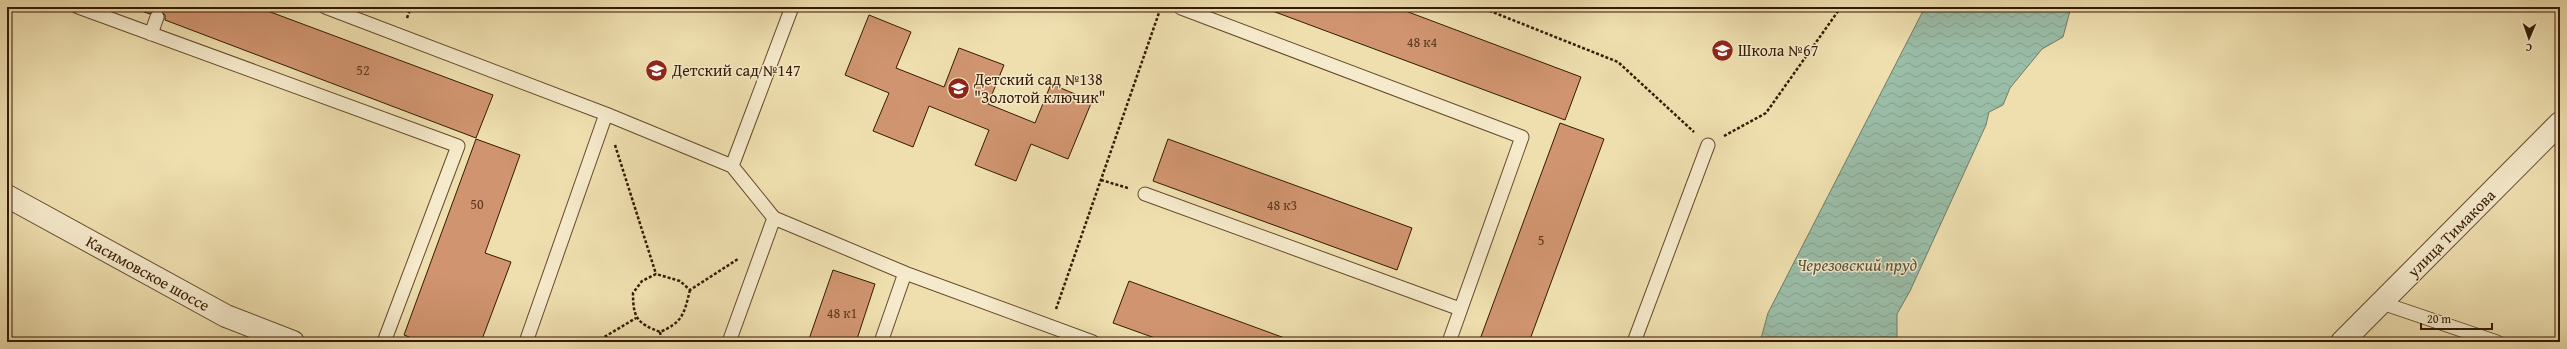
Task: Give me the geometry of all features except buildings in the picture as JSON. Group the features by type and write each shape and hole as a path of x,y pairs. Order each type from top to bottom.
{"street":[{"name":"улица Тимакова","path":"2342,342 2560,123"},
{"name":"Касимовское шоссе","path":"7,196 226,316 293,342"}],"lane":[{"path":"78,7 458,146 384,342"},
{"path":"325,7 606,114 732,166 774,218 905,273 1093,342"},
{"path":"732,166 792,7"},
{"path":"1181,8 1522,137 1448,342"},
{"path":"151,34 157,17"},
{"path":"526,342 606,114"},
{"path":"1634,342 1708,145"},
{"path":"1145,194 1460,309"},
{"path":"729,342 774,218"},
{"path":"881,342 905,273"},
{"path":"2382,303 2497,342"}],"path":[{"path":"1050,327 1162,7"},
{"path":"1480,7 1618,62 1708,145 1766,113 1841,7"},
{"path":"606,114 656,274"},
{"path":"1101,180 1145,194"},
{"path":"690,290 680,281 656,274 642,281 634,293 636,318 644,326 660,332 676,325 682,317 690,290 765,241"},
{"path":"596,342 636,318"},
{"path":"660,332 662,342"}],"water":[{"name":"Черезовский пруд","path":"1925,7 2071,7 2063,37 2042,49 2010,88 2003,105 1989,112 1986,125 1910,291 1897,314 1897,342 1760,342 1768,313"}],"place":[{"name":"Школа №67","path":"1723,50"},
{"name":"Детский сад №147","path":"657,70"},
{"name":"Детский сад №138 \"Золотой ключик\"","path":"959,88"}]}
